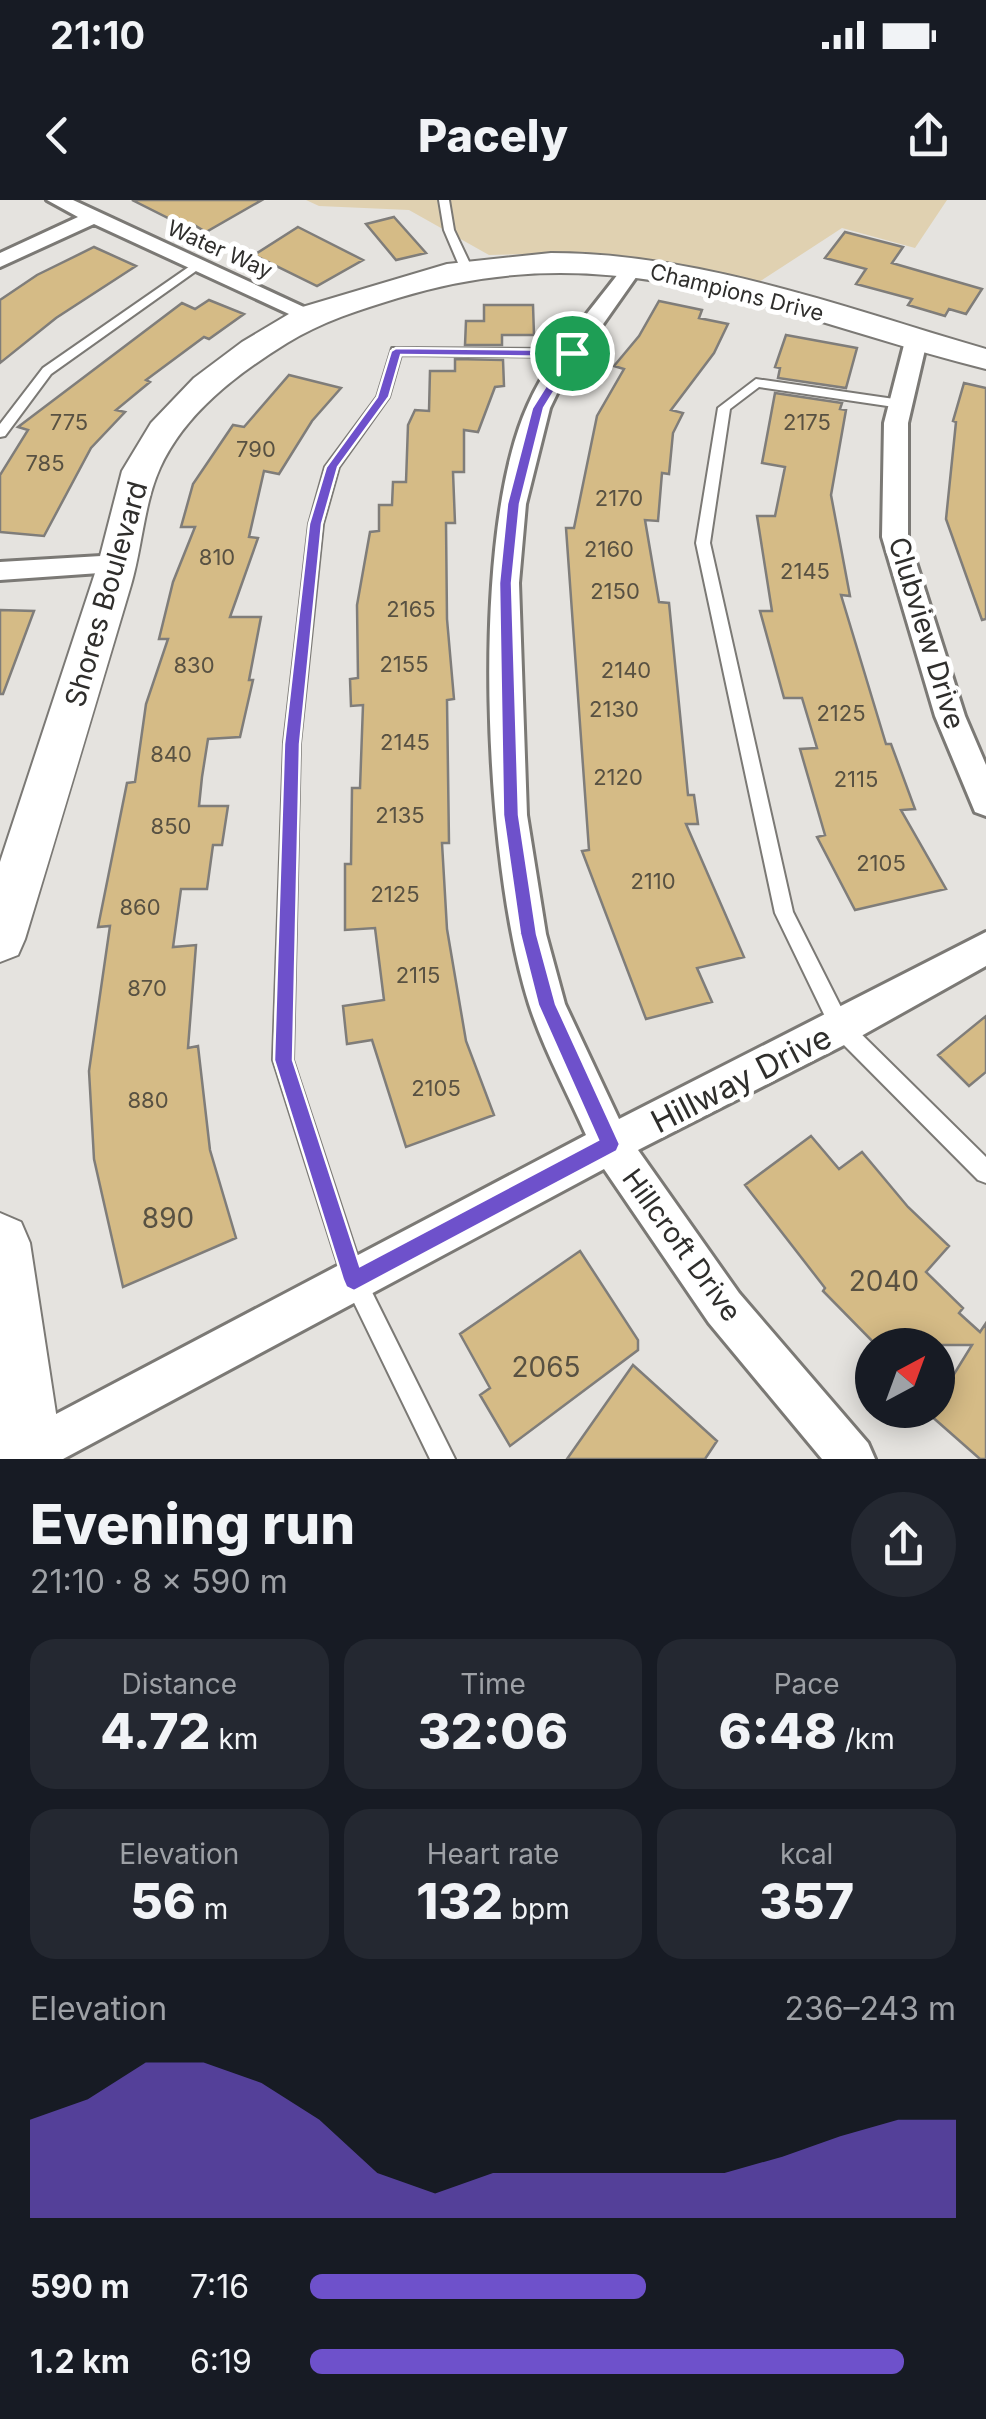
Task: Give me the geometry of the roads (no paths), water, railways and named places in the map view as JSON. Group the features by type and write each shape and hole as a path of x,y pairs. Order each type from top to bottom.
{"street":[{"name":"Water Way","path":"58,200 310,315"},
{"path":"0,262 92,218"},
{"name":"Champions Drive","path":"310,315 378,292 467,270 551,262 634,266 726,284 986,360"},
{"name":"Hillcroft Drive","path":"634,266 538,408 514,504 506,583 511,815 529,934 547,1005 610,1144 724,1308 852,1459"},
{"name":"Shores Boulevard","path":"0,935 118,564 140,471 163,431 206,384 310,315"},
{"name":"Clubview Drive","path":"916,341 901,404 894,466 894,537 950,716 986,803"},
{"path":"0,570 118,564"},
{"name":"Hillway Drive","path":"25,1456 986,948"},
{"path":"0,1243 25,1456"}],"lane":[{"path":"444,200 450,230 467,270"},
{"path":"0,433 47,370 197,266"},
{"path":"442,1459 354,1280 283,1060 292,744 316,524 332,467 383,397 396,351 572,353"},
{"path":"901,404 756,383 724,408 703,543 784,913 841,1028 986,1172"}]}
